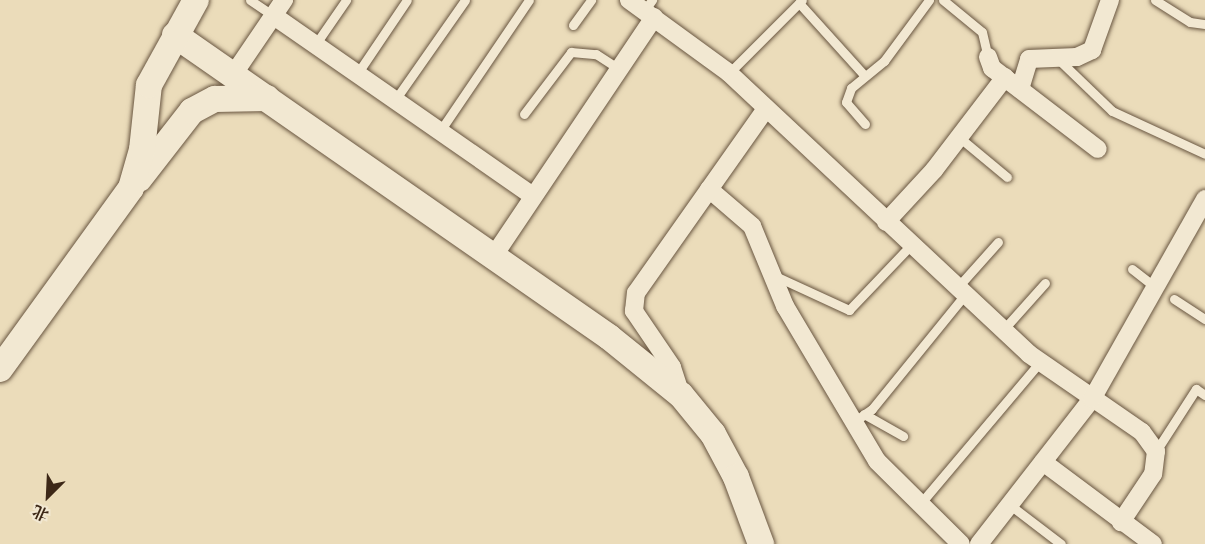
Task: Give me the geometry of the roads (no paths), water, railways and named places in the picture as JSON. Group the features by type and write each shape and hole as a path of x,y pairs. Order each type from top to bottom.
{"street":[{"path":"131,188 149,85 196,0"},
{"path":"233,75 284,0"},
{"path":"629,0 650,9 729,73 959,293 1002,331 1040,362 1142,432 1156,451 1152,474 1121,522"},
{"path":"1020,89 1029,59 1058,59 1092,50 1110,0"},
{"path":"493,257 619,69 650,9"},
{"path":"273,16 533,196"},
{"path":"175,35 493,257 681,394 709,428 736,477 761,544"},
{"path":"988,57 1005,77 1098,149"},
{"path":"886,222 960,138 1005,77"},
{"path":"0,369 131,188 192,111 215,99 267,98"},
{"path":"681,394 672,367 634,311 636,293 766,109"},
{"path":"709,189 752,226 773,275 858,419 877,461 919,506 961,544"},
{"path":"979,544 1092,399 1205,199"},
{"path":"1043,462 1153,544"}],"lane":[{"path":"250,0 273,16"},
{"path":"315,45 346,0"},
{"path":"357,74 407,0"},
{"path":"395,100 465,0"},
{"path":"440,131 529,0"},
{"path":"573,25 591,0"},
{"path":"865,124 846,102 864,75 884,61 929,0"},
{"path":"943,0 982,32 988,57"},
{"path":"1155,0 1190,22 1205,24"},
{"path":"729,73 800,1 864,75"},
{"path":"524,114 571,51 596,54 619,69"},
{"path":"1058,59 1112,111 1205,154"},
{"path":"960,138 1006,177"},
{"path":"903,436 858,419 998,242"},
{"path":"773,275 849,310 910,245"},
{"path":"1132,269 1156,288"},
{"path":"1002,331 1045,283"},
{"path":"1174,299 1205,319"},
{"path":"919,506 1040,362"},
{"path":"1156,451 1196,389 1205,395"},
{"path":"1010,505 1061,544"}]}
